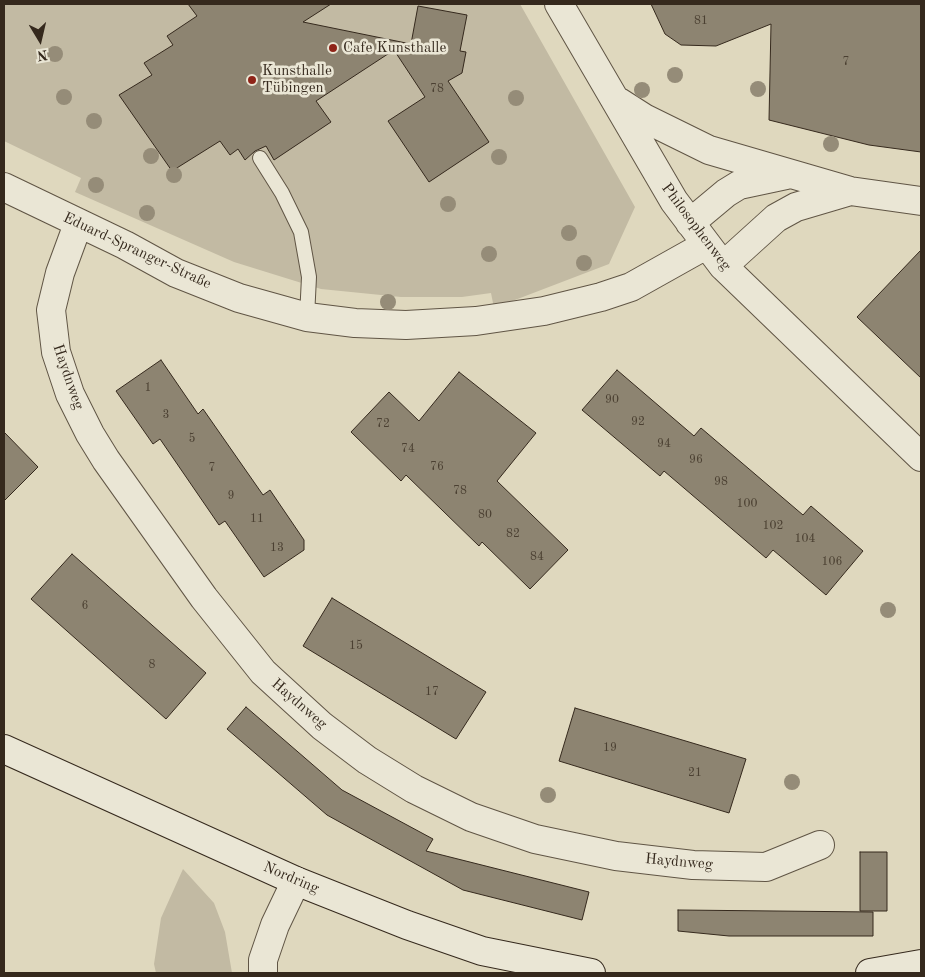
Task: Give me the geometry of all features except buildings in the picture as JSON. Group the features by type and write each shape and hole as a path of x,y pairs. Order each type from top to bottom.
{"street":[{"name":"Philosophenweg","path":"559,4 616,99 657,173 706,245 723,266 921,457"},
{"path":"616,99 644,118 709,150 850,191 921,201"},
{"path":"690,223 726,193 739,185 759,179 793,174"},
{"name":"Eduard-Spranger-Straße","path":"4,187 125,245 176,273 239,298 308,317 406,325 476,321 544,311 601,297 631,287 706,245"},
{"path":"723,266 776,218 796,207 850,191"},
{"name":"Haydnweg","path":"78,224 60,273 50,310 56,352 70,394 90,434 106,460 204,598 263,672 322,726 367,760 414,789 471,817 535,838 616,856 693,865 766,867 820,845"},
{"name":"Nordring","path":"4,749 296,881 407,925 482,951 591,973"},
{"path":"263,973 263,960 275,925 296,881"},
{"path":"870,973 921,964"}],"lane":[{"path":"260,158 282,193 301,232 309,277 308,317"}],"shaded area":[{"path":"4,4 520,4 635,207 609,264 494,308 491,293 462,297 401,297 321,289 234,262 75,192 81,178 4,141"},
{"path":"183,869 214,903 225,932 232,973 156,973 154,964 161,918"}],"place":[{"name":"Cafe Kunsthalle","path":"333,48"},
{"name":"Kunsthalle Tübingen","path":"252,80"}]}
